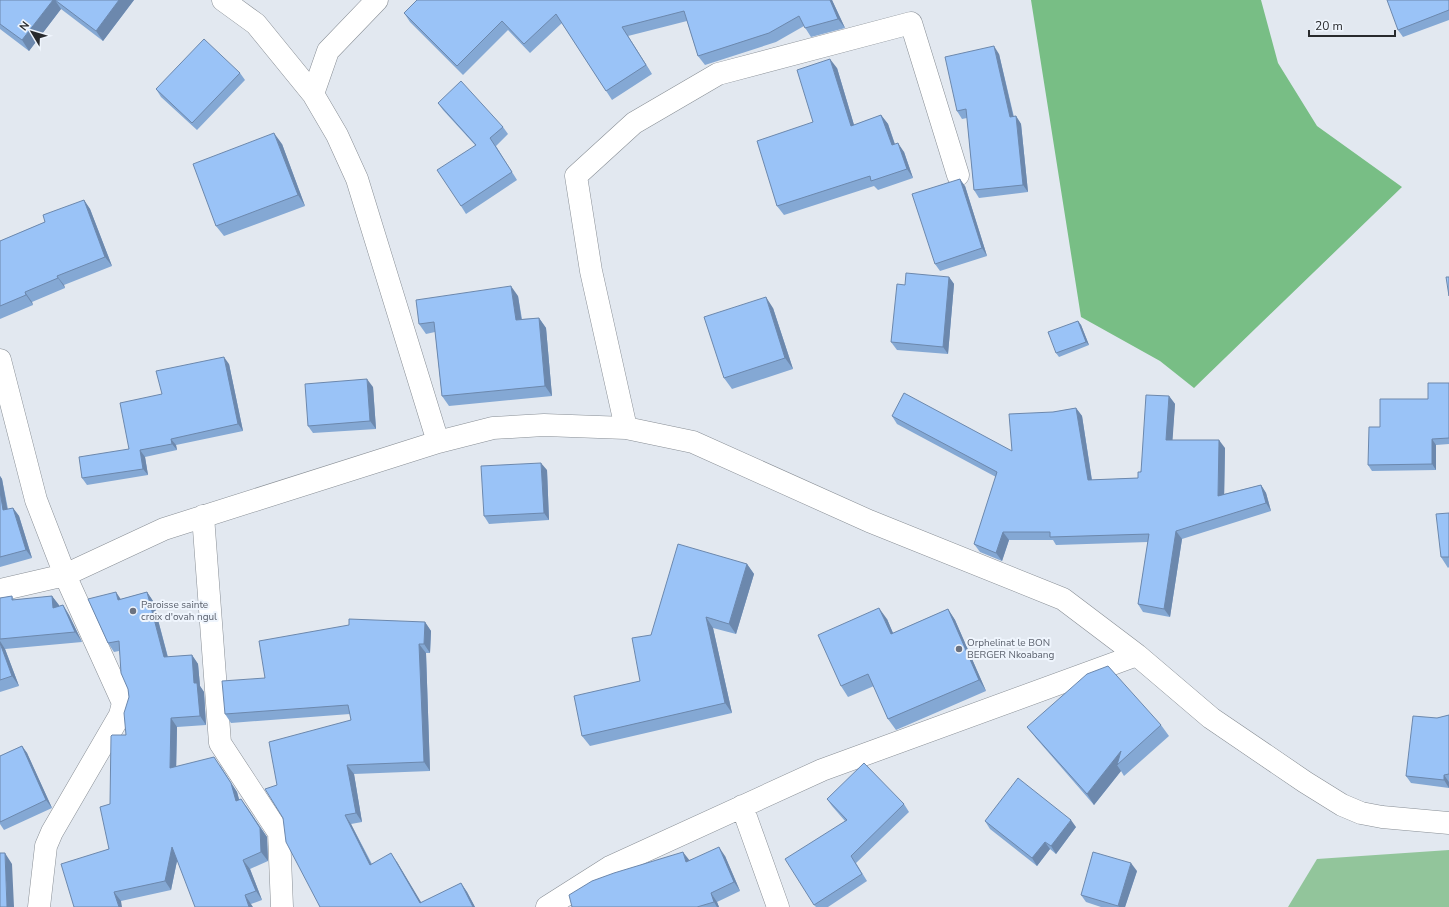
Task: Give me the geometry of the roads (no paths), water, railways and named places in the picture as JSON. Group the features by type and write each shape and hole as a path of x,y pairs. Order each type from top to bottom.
{"street":[{"path":"223,0 256,24 313,94 337,135 357,179 438,442"},
{"path":"313,94 328,51 377,0"},
{"path":"626,428 591,271 576,176 634,123 718,74 911,23 958,175"},
{"path":"0,360 36,500 65,575 122,703 120,715 52,832 46,846 39,907"},
{"path":"0,590 65,575 164,529 438,442 493,428 544,425 626,428 693,442 868,521 1063,599 1137,655 1211,718 1305,782 1342,805 1362,813 1382,817 1449,822"},
{"path":"203,516 220,743 279,833 282,907"},
{"path":"547,907 610,867 822,770 1137,655"},
{"path":"742,806 778,907"}],"place":[{"name":"Paroisse sainte croix d'ovah ngul","path":"133,611"},
{"name":"Orphelinat le BON BERGER Nkoabang","path":"959,649"}]}
